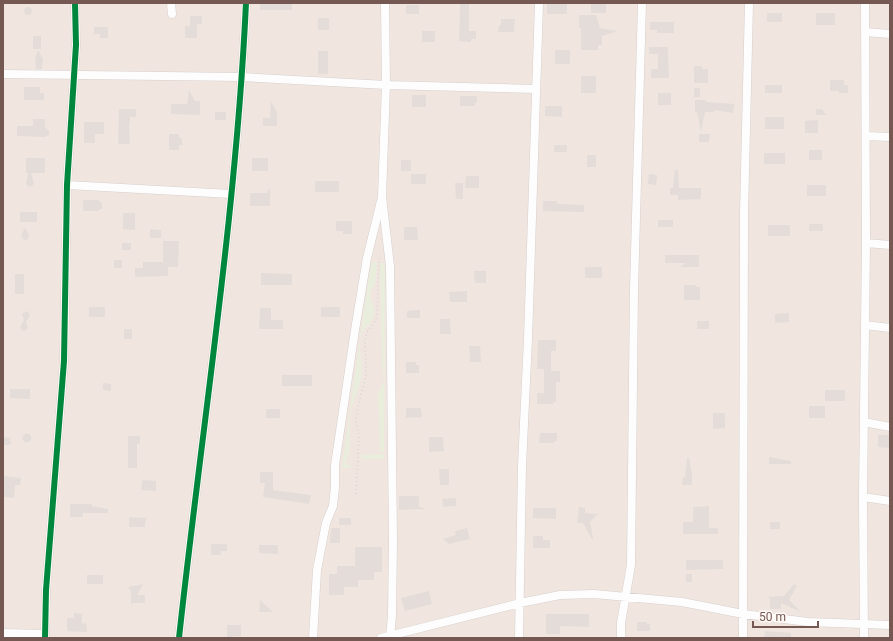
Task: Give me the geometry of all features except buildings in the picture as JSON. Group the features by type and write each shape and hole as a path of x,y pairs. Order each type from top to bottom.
{"street":[{"path":"3,633 45,636 46,590 64,361 67,185 76,45 74,3"},
{"path":"171,3 172,14"},
{"path":"179,638 223,278 242,77 246,3"},
{"path":"385,3 386,85 382,197 390,258 393,533 392,615 390,637"},
{"path":"519,638 522,466 528,339 539,3"},
{"path":"621,638 621,623 631,565 634,289 642,3"},
{"path":"743,638 744,213 749,3"},
{"path":"864,638 862,497 866,243 865,3"},
{"path":"865,32 890,34"},
{"path":"3,74 242,77 386,85 536,89"},
{"path":"866,136 890,137"},
{"path":"67,185 231,194"},
{"path":"314,638 317,570 326,523 333,506 335,465 355,330 367,258 382,197"},
{"path":"866,243 890,245"},
{"path":"865,325 890,328"},
{"path":"864,422 890,427"},
{"path":"862,497 890,501"},
{"path":"381,638 390,637 520,603 560,595 594,594 682,602 743,614 808,622 890,625"}],"path":[{"path":"367,258 390,258"},
{"path":"356,494 359,437 356,421 366,374 365,340 367,332 378,316 379,258"}],"shaded area":[{"path":"3,3 890,3 890,638 3,638"}],"green space":[{"path":"377,262 375,286 370,292 374,317 361,337 360,345 362,371 350,416 350,443 348,457 345,464 350,465 351,468 342,468 369,276 372,263"},
{"path":"380,263 383,263 385,267 384,459 361,459 361,455 384,454 380,451 378,394 384,381 382,361"}],"cycle path":[{"path":"45,638 46,590 64,361 67,185 76,45 75,3"},
{"path":"179,638 235,162 246,3"}]}
